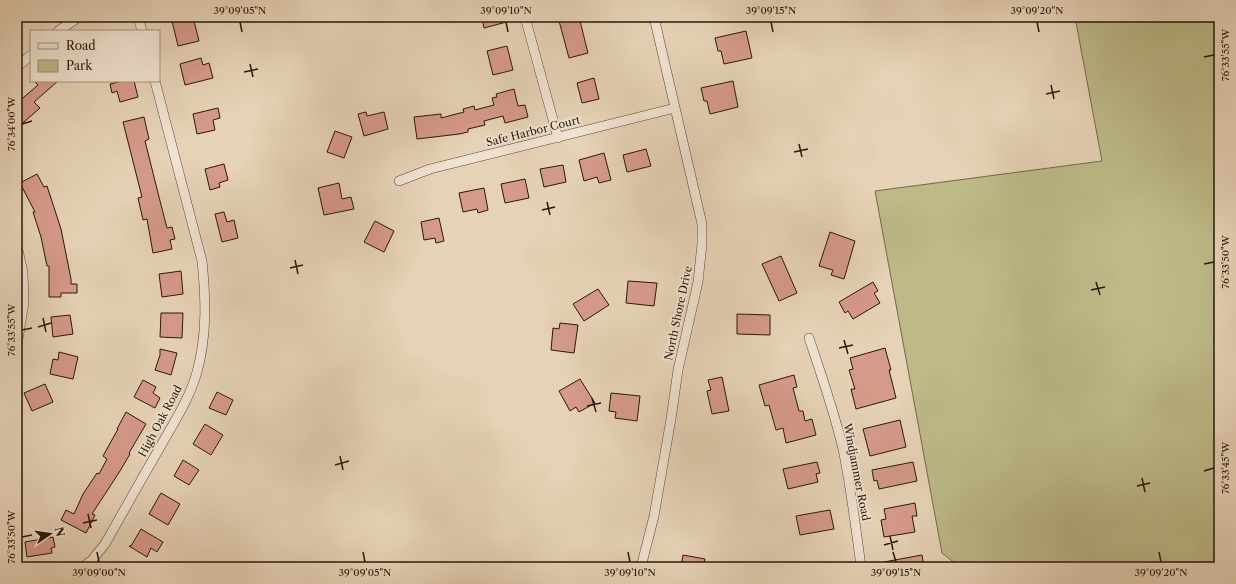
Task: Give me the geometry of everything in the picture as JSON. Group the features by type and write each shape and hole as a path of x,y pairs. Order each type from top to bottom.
{"street":[{"path":"60,30 79,17"},
{"path":"138,17 142,30"},
{"path":"525,17 558,138"},
{"name":"North Shore Drive","path":"642,567 654,516 678,370 698,282 702,244 702,224 654,17"},
{"path":"17,67 30,55"},
{"name":"High Oak Road","path":"83,567 92,560 105,544 183,407 197,372 202,350 206,322 202,261 155,82"},
{"name":"Safe Harbor Court","path":"399,181 430,169 675,108"},
{"path":"17,244 23,273 24,295 17,346"},
{"name":"Windjammer Road","path":"809,338 834,414 843,449 861,567"}],"green space":[{"path":"1075,17 1219,17 1219,567 960,567 942,553 875,191 1102,161"}],"building":[{"path":"193,17 199,41 178,46 172,21"},
{"path":"482,17 514,17 514,20 484,28"},
{"path":"558,17 579,17 588,53 569,58"},
{"path":"746,31 752,58 724,64 721,51 718,51 715,38"},
{"path":"507,46 513,70 493,75 487,51"},
{"path":"201,58 203,65 209,63 213,78 185,85 180,64"},
{"path":"594,78 599,99 582,103 577,83"},
{"path":"733,81 738,107 710,114 707,101 704,101 701,88"},
{"path":"35,82 57,82 34,102 40,108 17,128 17,103 38,85"},
{"path":"118,82 134,82 138,97 120,102 117,91 112,93 110,84"},
{"path":"514,89 518,106 525,105 528,117 505,123 503,116 484,121 485,125 468,129 468,132 417,139 414,117 441,114 441,118 464,112 463,109 474,106 475,110 494,105 492,98 497,97 496,94"},
{"path":"218,108 220,118 213,120 215,130 197,134 193,114"},
{"path":"366,112 367,116 384,112 388,129 364,136 358,114"},
{"path":"144,117 149,139 145,141 158,193 167,228 172,227 175,239 170,240 172,249 153,253 147,219 143,220 138,198 142,197 123,122"},
{"path":"335,131 352,137 344,158 327,152"},
{"path":"646,149 651,166 627,172 623,155"},
{"path":"604,153 611,180 599,183 597,177 584,181 579,160"},
{"path":"224,164 228,180 219,183 220,187 210,190 205,169"},
{"path":"563,165 566,182 544,187 540,169"},
{"path":"37,174 44,187 47,186 61,229 71,284 77,284 77,293 61,293 61,297 49,297 49,266 47,266 41,237 33,212 35,212 20,183"},
{"path":"525,179 529,198 505,203 501,184"},
{"path":"339,183 342,199 351,197 354,209 324,215 318,188"},
{"path":"484,188 488,210 478,213 477,209 463,212 459,193"},
{"path":"224,212 227,222 234,220 238,238 222,242 215,214"},
{"path":"439,218 444,241 436,243 435,238 424,240 421,222"},
{"path":"375,221 394,231 384,252 364,242"},
{"path":"830,232 855,241 844,279 831,275 833,270 819,266"},
{"path":"781,256 797,293 779,301 762,264"},
{"path":"181,271 183,294 162,297 159,274"},
{"path":"628,281 657,283 654,306 626,303"},
{"path":"873,282 878,291 874,293 880,303 853,319 848,311 845,313 839,302"},
{"path":"598,289 609,305 584,321 573,304"},
{"path":"161,313 183,313 182,338 160,337"},
{"path":"737,314 770,315 770,335 737,334"},
{"path":"70,315 73,334 53,337 51,317"},
{"path":"560,323 578,325 574,353 551,350 553,328 559,329"},
{"path":"885,348 896,398 856,409 851,389 855,389 849,370 853,369 850,358"},
{"path":"160,349 177,353 171,375 155,370 160,355"},
{"path":"59,352 78,357 73,379 50,374 53,359 58,360"},
{"path":"794,375 797,387 793,388 799,411 803,411 805,421 812,419 816,435 786,443 783,428 776,430 769,405 765,406 759,385"},
{"path":"722,377 729,411 712,414 707,391 711,390 708,380"},
{"path":"580,379 595,403 579,412 576,407 570,411 559,391"},
{"path":"143,380 156,387 153,393 160,398 155,408 134,397"},
{"path":"45,384 53,402 32,411 24,393"},
{"path":"217,392 233,400 226,415 209,408"},
{"path":"611,393 640,396 637,421 615,418 616,412 609,411"},
{"path":"126,412 146,424 120,471 92,514 95,515 86,533 61,520 66,510 74,514 83,494 97,473 99,474 107,459 103,456"},
{"path":"900,420 906,447 870,456 863,429"},
{"path":"205,424 223,435 211,455 193,444"},
{"path":"183,460 199,470 189,485 174,476"},
{"path":"817,462 820,473 816,474 818,482 788,489 783,469"},
{"path":"913,462 917,481 879,489 877,480 874,481 872,470"},
{"path":"161,493 180,504 168,525 149,514"},
{"path":"915,503 917,516 912,516 915,532 884,537 881,520 886,519 884,509"},
{"path":"830,510 834,529 800,535 796,516"},
{"path":"141,529 163,542 157,552 151,548 147,557 129,546 131,546"},
{"path":"53,537 55,547 51,548 52,553 27,557 25,542"},
{"path":"683,555 705,559 703,567 681,567"},
{"path":"922,555 924,567 884,567 884,562"}]}
